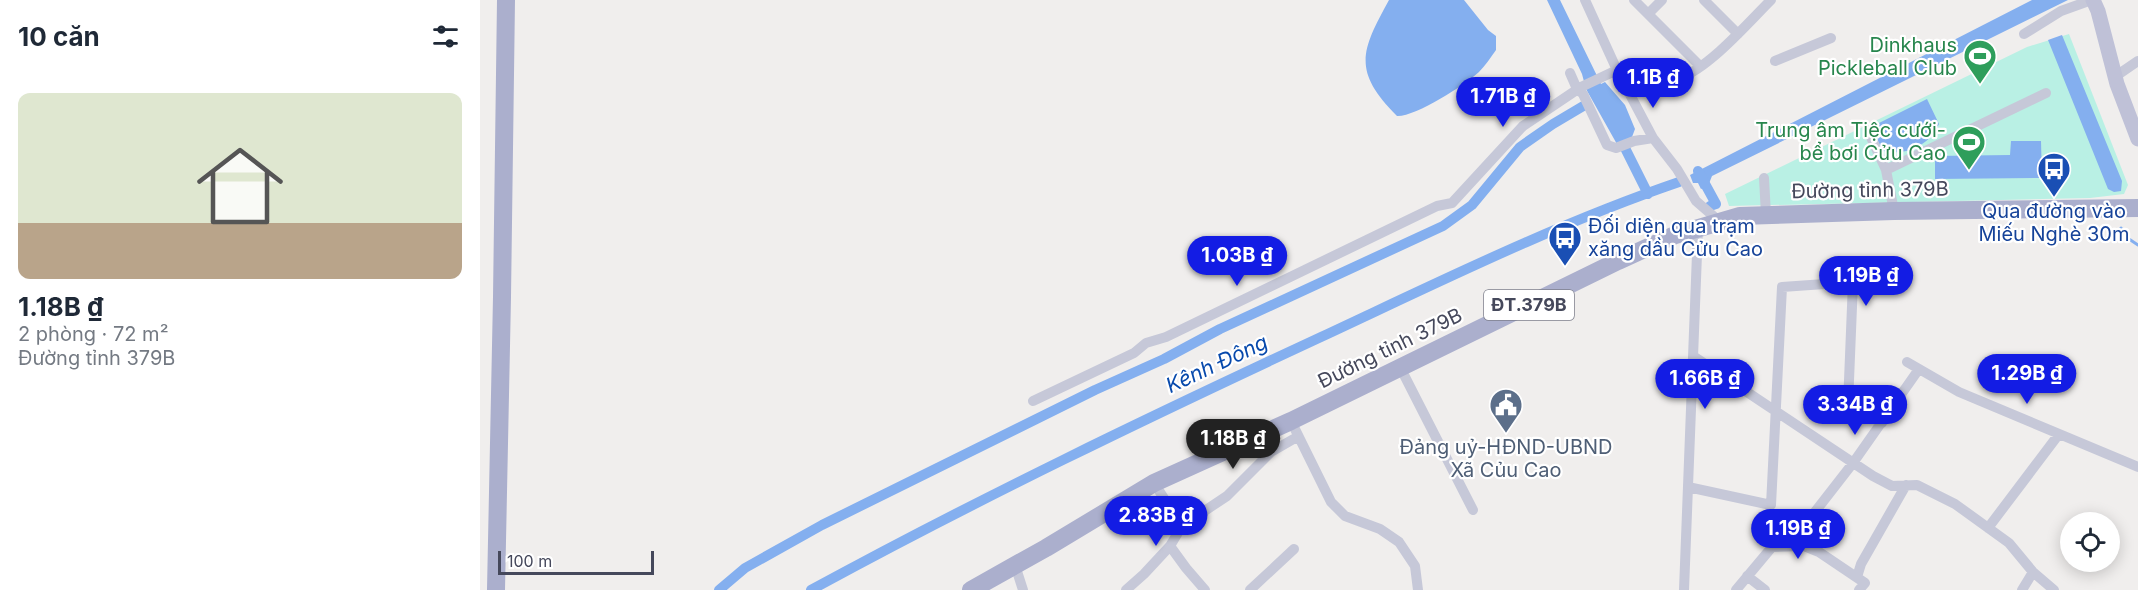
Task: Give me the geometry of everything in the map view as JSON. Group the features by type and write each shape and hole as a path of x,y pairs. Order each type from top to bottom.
{"main road":[{"path":"496,590 506,0"},
{"path":"2089,1 2098,11 2116,76 2138,140 2138,155"},
{"name":"Đường tỉnh 379B","path":"971,590 1154,483 1294,429 1400,367 1675,235 1740,216 1894,211 2138,208"}],"street":[{"path":"1585,0 1625,87 1653,138 1677,169 1696,201 1719,221"},
{"path":"1634,0 1700,66"},
{"path":"1648,14 1662,0"},
{"path":"1704,0 1737,34"},
{"path":"1625,87 1680,78 1700,66 1771,0"},
{"path":"2024,34 2061,12 2089,1"},
{"path":"1775,61 1831,38"},
{"path":"2116,76 2138,61"},
{"path":"1033,401 1134,353 1146,344 1166,337 1437,206 1452,203 1523,126 1579,88 1617,70"},
{"path":"1570,73 1583,94 1607,145 1616,148 1634,141 1653,138"},
{"path":"1886,170 2046,93"},
{"path":"1868,131 1886,170 1894,211"},
{"path":"1764,178 1766,215"},
{"path":"1684,590 1698,228"},
{"path":"1688,487 1771,505 1782,287 1853,282 1848,405 1882,423"},
{"path":"1693,356 1853,463 1892,486 1917,485 1955,504 2009,543 2033,572 2054,590"},
{"path":"1907,362 1959,392 2138,467"},
{"path":"1400,367 1473,510"},
{"path":"1811,518 1919,369"},
{"path":"1126,590 1170,546 1182,526 1227,496 1294,429 1331,502 1345,516 1380,529 1399,542 1415,566 1418,590"},
{"path":"1988,528 2059,434"},
{"path":"1154,483 1182,526"},
{"path":"1857,577 1861,564 1906,485"},
{"path":"1170,546 1205,590"},
{"path":"1736,590 1772,547 1804,546 1819,552 1857,577 1865,584 1859,590"},
{"path":"1250,590 1294,549"},
{"path":"1016,565 1023,590"},
{"path":"2022,590 2033,572"},
{"path":"1747,576 1765,590"}],"green space":[{"path":"2069,34 2128,185 2124,194 2090,198 1729,206 1725,194 2027,47"}],"water":[{"path":"1389,0 1464,0 1488,30 1496,36 1496,50 1479,72 1463,84 1427,106 1397,116 1373,86 1367,73 1366,60 1367,47 1372,33"},
{"path":"1547,0 1560,0 1601,84 1605,82 1625,105 1635,129 1632,137 1618,146 1586,89 1582,74"},
{"path":"2032,0 2068,0 1712,176 1708,186 1701,189 1698,183 1693,183 1690,175"},
{"path":"2062,35 2122,181 2121,191 2114,192 2108,189 2048,40"},
{"path":"1927,99 1939,124 1935,132 1916,148 1900,152 1883,151 1871,127"},
{"path":"2011,141 2041,141 2042,178 1935,179 1935,156 2010,155"}],"waterway":[{"path":"719,590 745,568 822,525 1095,390 1164,359 1220,329 1443,226 1472,205 1520,147 1585,105"},
{"name":"Kênh Đông","path":"1620,138 1648,194"},
{"path":"1698,171 1716,204 1710,206"},
{"name":"Kênh Đông","path":"811,590 1000,491 1257,367 1543,235 1679,182"},
{"path":"2121,228 2126,237 2138,245"}],"place":[{"name":"Dinkhaus Pickleball Club","path":"1980,85"},
{"name":"Trung âm Tiệc cưới- bể bơi Cửu Cao","path":"1969,171"},
{"name":"Qua đường vào Miếu Nghè 30m","path":"2054,198"},
{"name":"Đối diện qua trạm xăng dầu Cửu Cao","path":"1565,267"},
{"name":"Đảng uỷ-HĐND-UBND Xã Củu Cao","path":"1506,434"}]}
